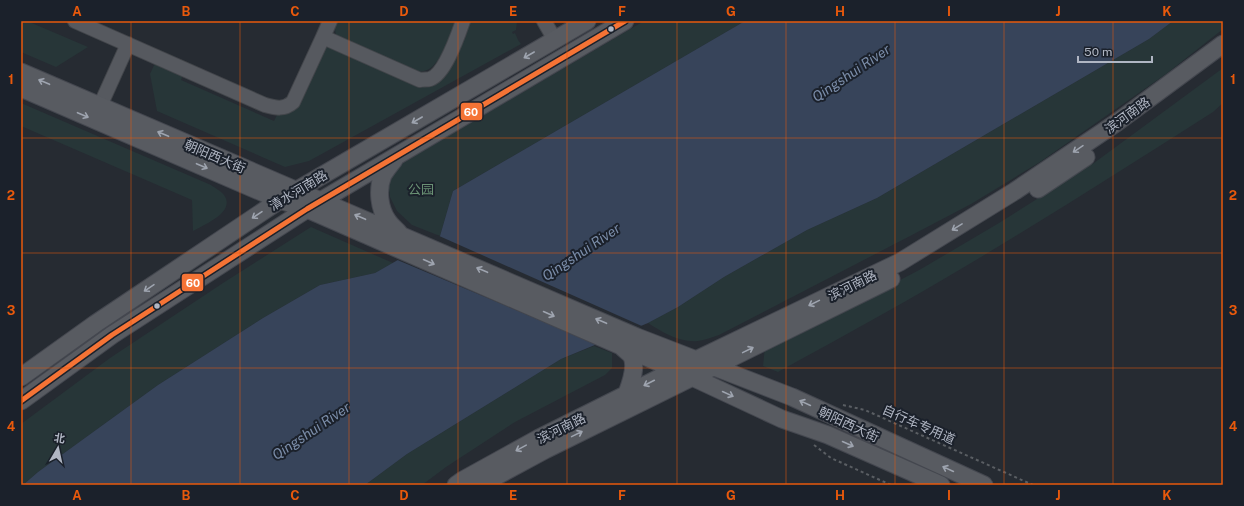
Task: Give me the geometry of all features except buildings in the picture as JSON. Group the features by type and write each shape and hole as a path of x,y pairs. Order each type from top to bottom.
{"main road":[{"name":"清水河南路","path":"21,377 95,324 280,200 587,21"},
{"name":"清水河南路","path":"21,401 112,335 307,210 625,21"},
{"name":"滨河南路","path":"456,485 539,438 900,262 1014,191 1116,123 1223,44"},
{"name":"滨河南路","path":"480,485 545,450 906,272 1060,175 1124,131 1223,57"},
{"name":"朝阳西大街","path":"21,72 322,201 621,346 782,419 828,435 941,485"},
{"name":"朝阳西大街","path":"21,88 280,200 401,240 637,337 792,397 984,485"},
{"path":"398,156 383,175 380,183 379,196 381,207 388,221 401,240"},
{"path":"621,346 630,354 633,360 632,374 626,396"}],"lane":[{"path":"75,21 265,105 277,108 287,107 293,102 330,21"},
{"path":"323,37 420,80 431,78 447,61 463,21"},
{"path":"544,21 555,40"},
{"path":"100,106 128,44"}],"path":[{"name":"自行车专用道","path":"841,405 865,410 1034,485"},
{"path":"813,444 831,458 891,485"}],"green space":[{"path":"21,21 27,21 88,47 56,67 21,52"},
{"path":"335,21 456,21 440,57 433,66 425,71 419,72 341,39 336,35 334,24"},
{"path":"469,21 517,21 516,30 512,32 513,34 515,33 521,44 309,161 285,167 157,111 150,74 156,61 184,73 181,80 274,121 324,47 328,47 425,85"},
{"name":"公园","path":"644,21 745,21 453,191 440,236 412,225 397,211 390,197 388,182 394,168"},
{"path":"1173,21 1223,21 1223,29 1166,74 1040,162 971,204 719,335 698,341 678,339 648,323 678,307 724,277 807,230 877,198 1149,39"},
{"path":"1223,68 1223,103 1213,112 1032,226 899,305 778,372 763,366 765,346 832,316 921,269 999,223 1094,163"},
{"path":"21,103 211,185 224,195 227,201 226,207 218,217 193,231 192,200 21,126"},
{"path":"311,227 393,263 375,273 320,285 263,318 158,385 21,485 21,424 110,358"},
{"path":"594,346 612,353 612,368 605,375 515,422 446,467 422,485 365,485 407,454 561,359"}],"water":[{"name":"Qingshui River","path":"745,21 1173,21 1149,39 877,198 807,230 724,277 678,307 648,323 561,359 407,454 365,485 23,485 38,472 158,385 263,318 320,285 375,273 440,236 453,191"}],"pier":[{"path":"437,235 644,327 599,345 395,259"}],"transit line":[{"name":"60","path":"21,401 112,335 307,209 625,21"}]}
